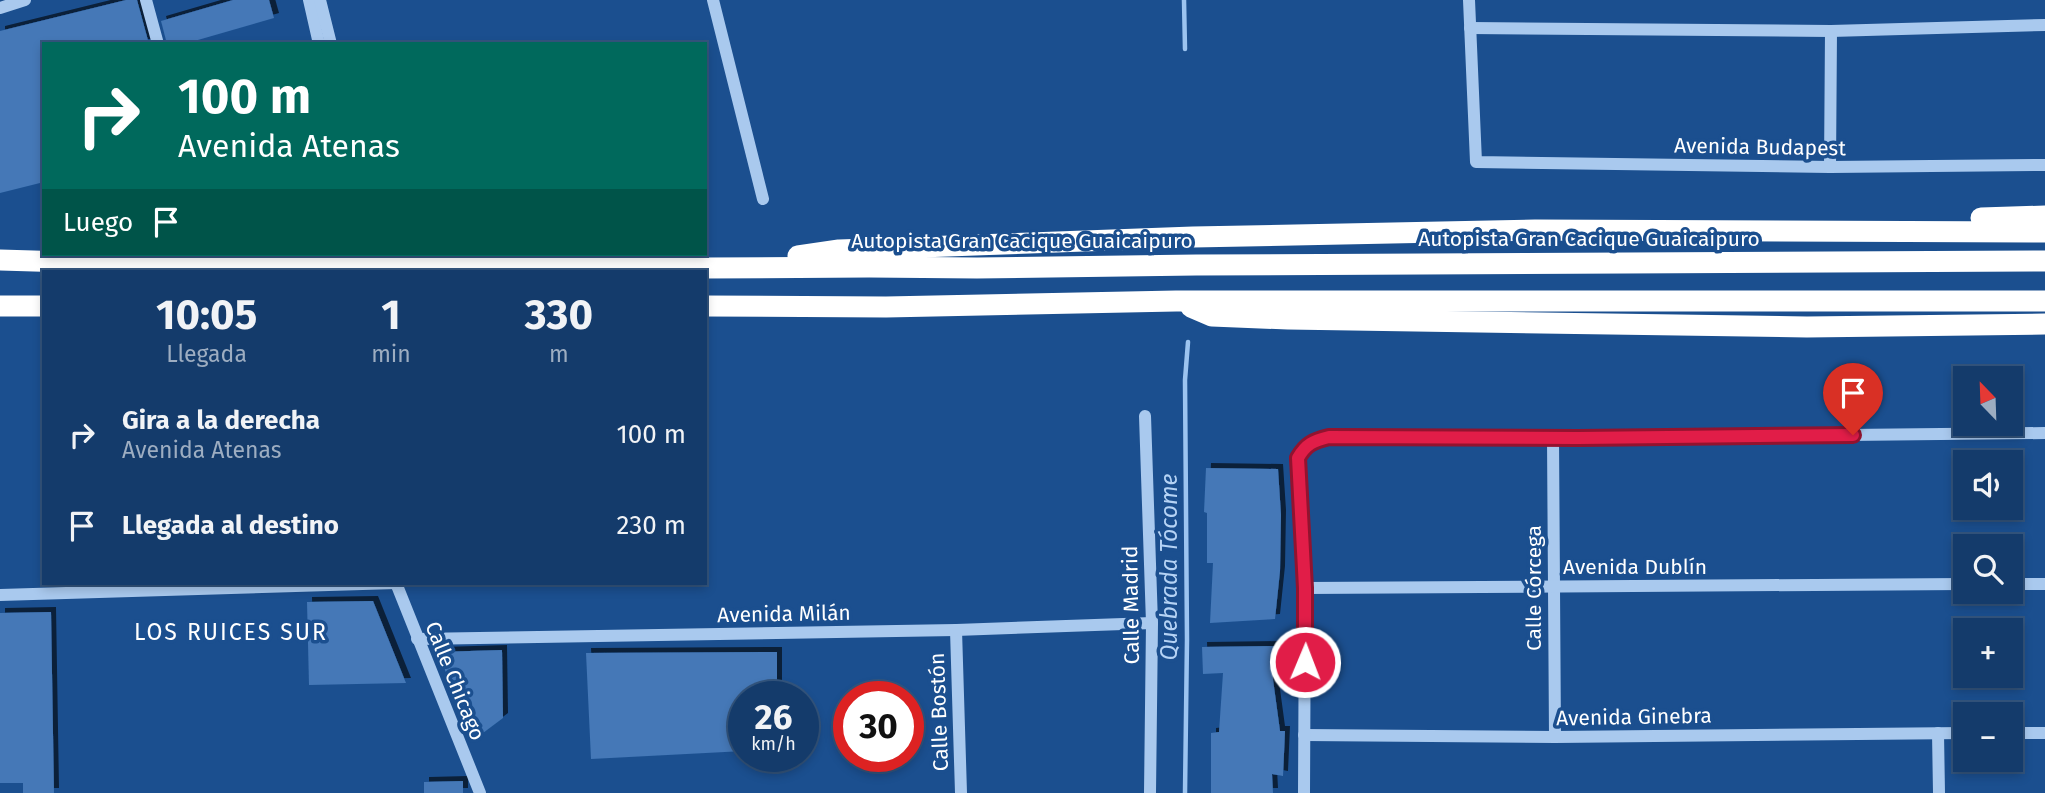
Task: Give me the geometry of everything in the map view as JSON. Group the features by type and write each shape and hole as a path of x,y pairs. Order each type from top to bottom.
{"highway":[{"path":"1535,230 1664,222 1787,223 2045,216"},
{"path":"706,268 839,250 1193,237 1535,230 2045,232"},
{"path":"234,267 293,256"},
{"name":"Autopista Gran Cacique Guaicaipuro","path":"0,260 234,267 409,260 706,268 2045,261"},
{"path":"1176,301 1212,316 1288,319 1807,327 2045,324"},
{"path":"707,306 886,307 1176,301 2045,301"},
{"path":"0,306 42,306"}],"street":[{"path":"0,8 25,0"},
{"path":"146,0 157,42"},
{"path":"309,0 319,42"},
{"path":"320,0 330,42"},
{"path":"713,0 763,199"},
{"path":"1469,0 1470,28 1830,31 2045,24"},
{"name":"Avenida Budapest","path":"1470,28 1475,162 1830,167 2045,165"},
{"path":"1830,31 1830,167"},
{"name":"Calle Madrid","path":"1146,416 1152,623 1150,793"},
{"path":"1304,793 1305,588 1298,458 1304,447 1315,440 1329,437 1553,438 2045,433"},
{"name":"Calle Córcega","path":"1553,438 1555,737"},
{"name":"Avenida Dublín","path":"1305,588 1953,584"},
{"path":"2023,584 2045,584"},
{"path":"0,595 330,585"},
{"name":"Calle Chicago","path":"397,585 480,793"},
{"name":"Avenida Milán","path":"417,639 956,630 1152,623"},
{"name":"Calle Bostón","path":"956,630 961,793"},
{"path":"1938,733 1939,793"},
{"name":"Avenida Ginebra","path":"1304,735 1555,737 1953,733"},
{"path":"2023,733 2045,733"}],"building":[{"path":"126,0 137,0 148,42 42,42 42,182 0,193 0,31"},
{"path":"233,0 269,0 274,18 191,42 166,42 161,21"},
{"path":"1206,468 1278,469 1280,571 1275,619 1210,623 1213,563 1207,563 1207,513 1204,512"},
{"path":"373,601 406,683 309,685 307,602"},
{"path":"51,612 54,793 23,793 23,783 0,783 0,613"},
{"path":"1281,646 1277,672 1272,672 1280,731 1285,731 1283,776 1272,774 1273,793 1211,793 1211,733 1219,732 1223,673 1203,674 1202,647"},
{"path":"502,650 503,718 475,739 437,652"},
{"path":"777,652 777,681 728,681 728,752 591,759 586,653"},
{"path":"463,781 463,793 424,793 424,782"}],"waterway":[{"name":"Quebrada Tócome","path":"1184,0 1185,49"},
{"name":"Quebrada Tócome","path":"1185,793 1185,380 1188,342"}],"district":[{"name":"LOS RUICES SUR","path":"231,632"}],"route":[{"path":"1305,662 1305,588 1298,458 1304,447 1315,440 1329,437 1853,435"}]}
